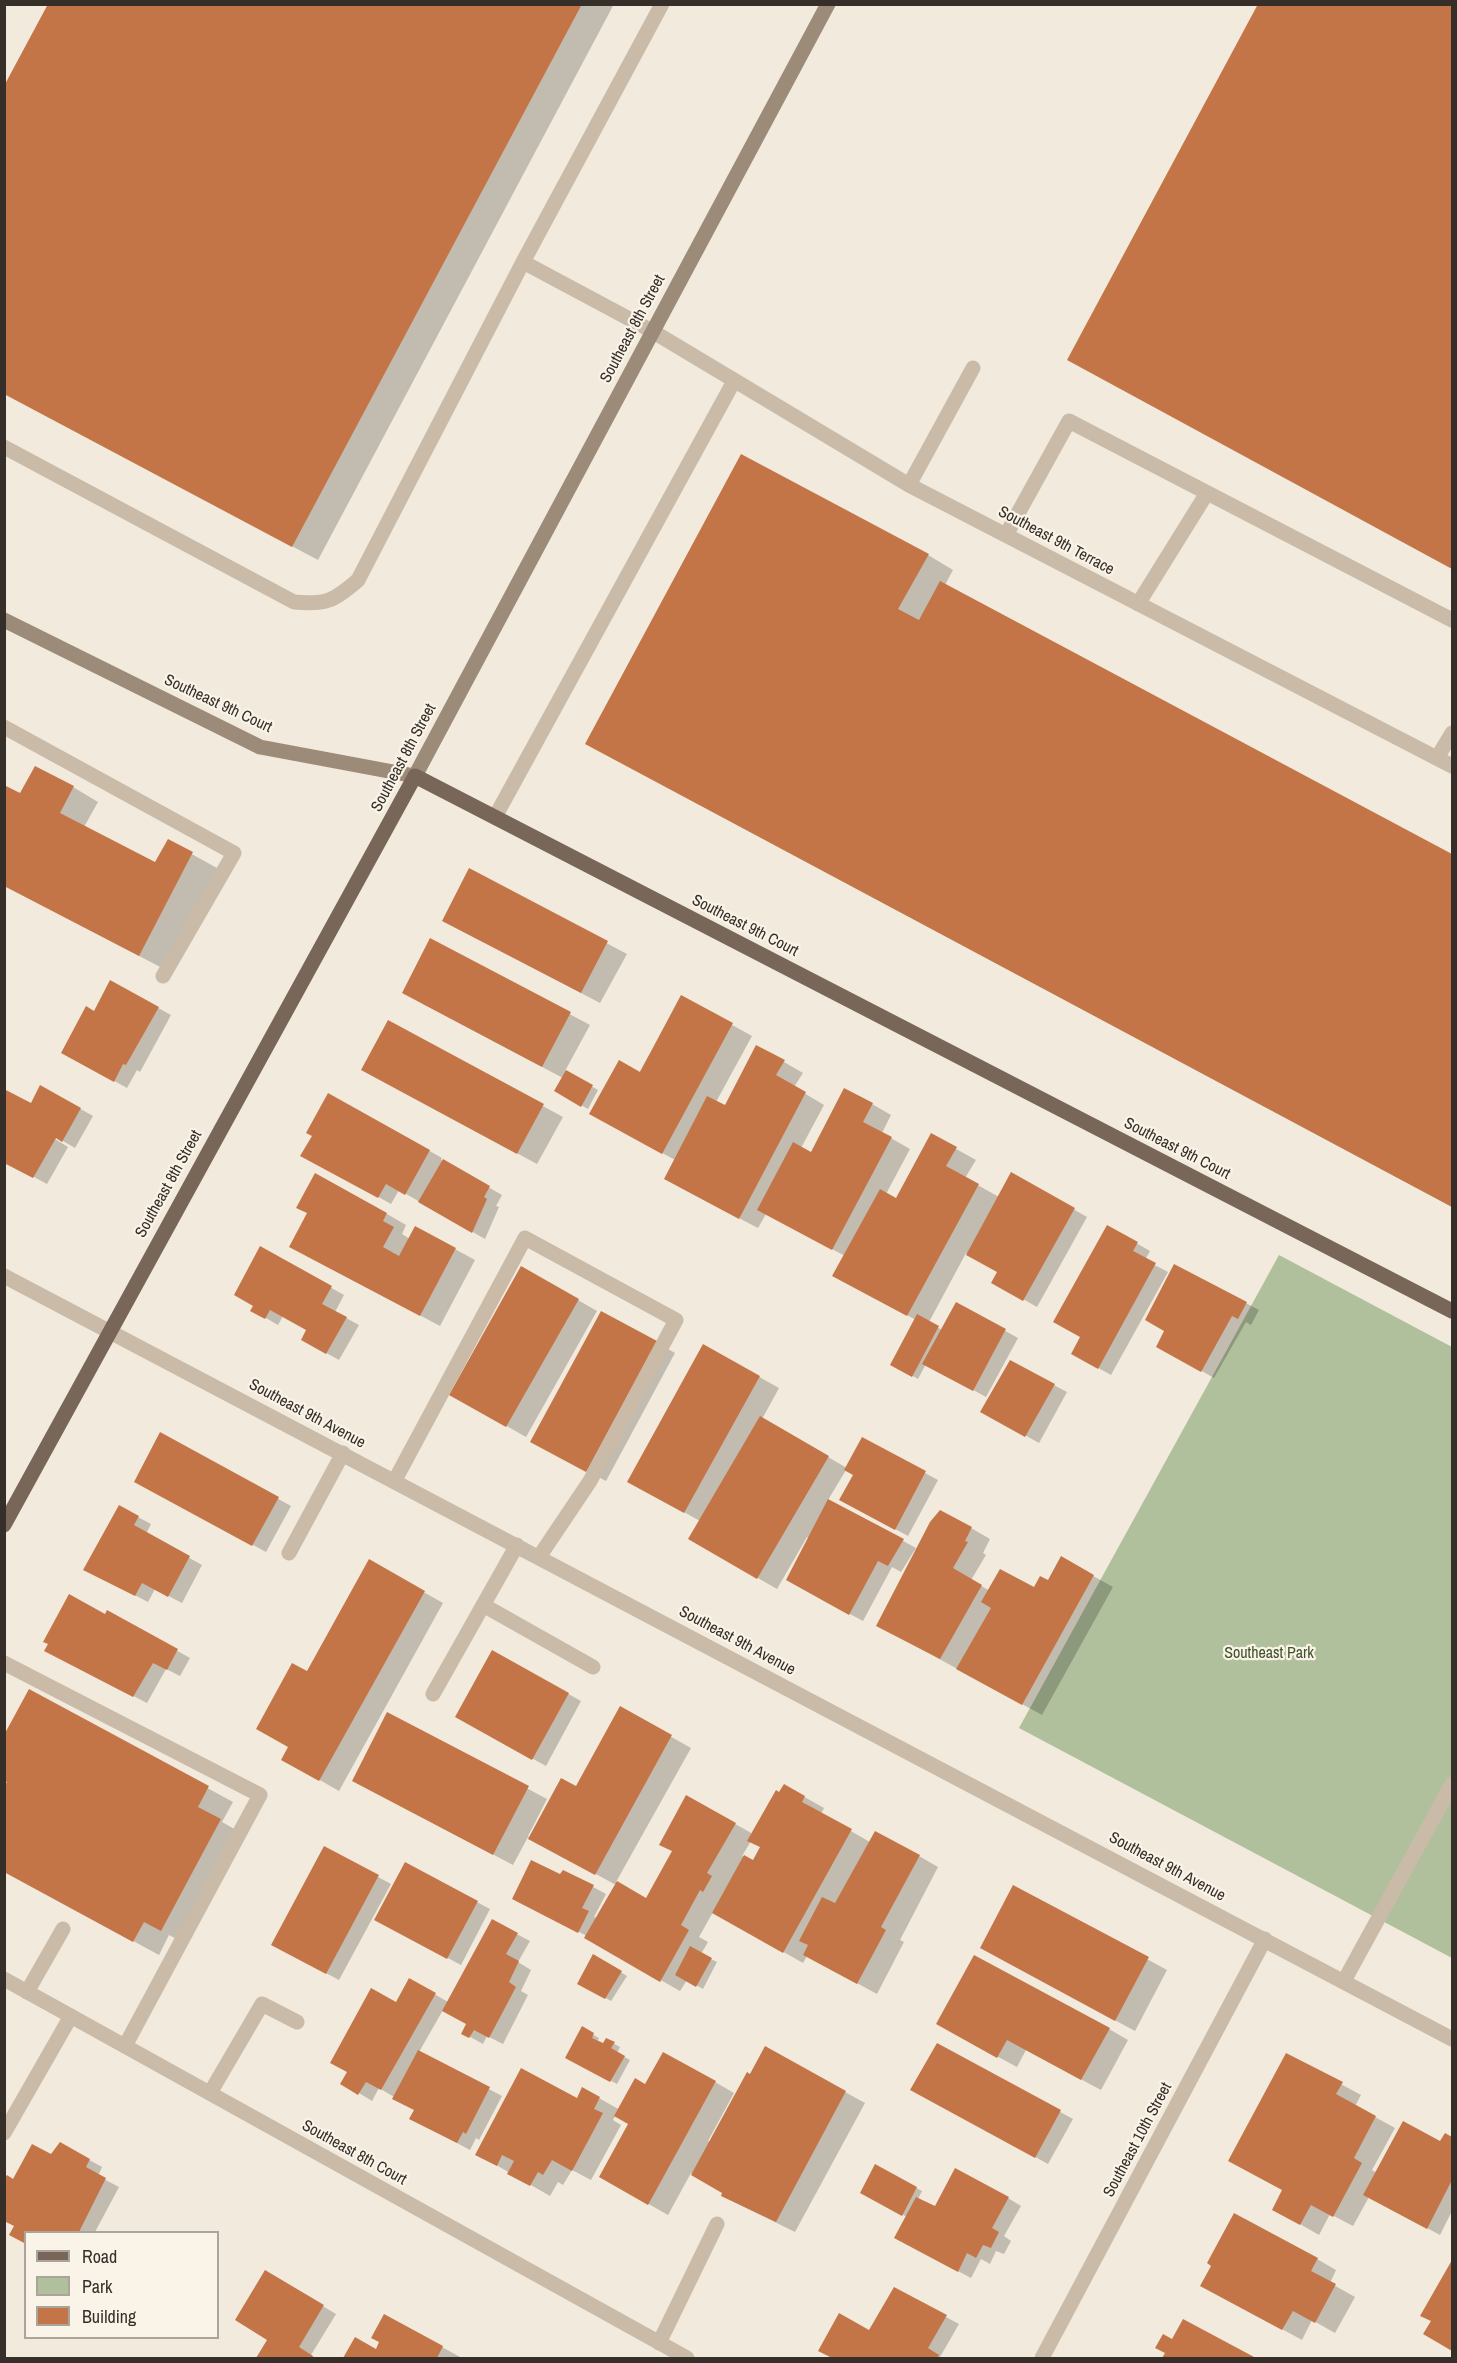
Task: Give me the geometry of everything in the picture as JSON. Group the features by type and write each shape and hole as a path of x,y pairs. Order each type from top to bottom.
{"main road":[{"name":"Southeast 9th Court","path":"415,776 1452,1311"},
{"name":"Southeast 8th Street","path":"4,1525 415,776"}],"street":[{"path":"4,447 294,602 317,604 337,598 358,580 523,262 662,4"},
{"name":"Southeast 8th Street","path":"415,776 828,4"},
{"name":"Southeast 9th Terrace","path":"523,262 652,331 909,485 1452,766"},
{"path":"909,485 973,368"},
{"path":"495,817 734,381"},
{"path":"1006,535 1069,421 1452,620"},
{"path":"1138,604 1207,493"},
{"name":"Southeast 9th Court","path":"4,620 260,747 415,776"},
{"path":"4,727 234,853 164,976"},
{"path":"1437,758 1452,733"},
{"path":"395,1480 525,1238 676,1320 590,1481 539,1557"},
{"name":"Southeast 9th Avenue","path":"4,1276 1452,2039"},
{"path":"289,1553 343,1454"},
{"path":"432,1694 517,1545"},
{"path":"483,1605 593,1667"},
{"path":"4,1663 260,1795 125,2046"},
{"path":"1344,1981 1452,1784"},
{"path":"27,1992 63,1929"},
{"name":"Southeast 10th Street","path":"1042,2358 1265,1939"},
{"name":"Southeast 8th Court","path":"4,1979 687,2358"},
{"path":"210,2093 262,2004 297,2022"},
{"path":"4,2133 71,2016"},
{"path":"659,2343 717,2224"}],"green space":[{"name":"Southeast Park","path":"1279,1255 1452,1347 1452,1958 1019,1728"}],"building":[{"path":"48,4 582,4 292,547 4,394 4,86"},
{"path":"1258,4 1452,4 1452,569 1067,360"},
{"path":"741,454 929,554 898,609 919,620 940,581 1452,854 1452,1207 585,744"},
{"path":"35,766 74,786 60,813 155,862 168,839 193,852 139,956 4,886 4,785 20,793"},
{"path":"469,868 608,941 581,993 442,921"},
{"path":"430,938 571,1012 542,1067 402,993"},
{"path":"110,980 159,1007 114,1082 61,1053 86,1006 94,1011"},
{"path":"681,995 733,1023 662,1154 589,1114 619,1060 640,1072"},
{"path":"388,1020 544,1104 517,1154 361,1070"},
{"path":"756,1045 785,1060 776,1075 806,1092 739,1219 664,1179 707,1096 725,1105"},
{"path":"566,1070 593,1085 581,1107 554,1091"},
{"path":"40,1085 81,1108 62,1142 56,1138 33,1178 4,1163 4,1089 31,1103"},
{"path":"844,1088 873,1103 863,1122 892,1137 832,1250 757,1210 793,1142 811,1152"},
{"path":"328,1093 430,1150 405,1195 386,1184 378,1198 300,1156 312,1136 306,1133"},
{"path":"931,1133 957,1147 946,1166 979,1184 907,1316 832,1276 880,1189 896,1198"},
{"path":"443,1159 490,1186 484,1197 487,1199 472,1233 418,1202"},
{"path":"1011,1172 1075,1208 1023,1301 991,1283 997,1272 966,1255"},
{"path":"315,1173 387,1213 383,1221 394,1227 383,1247 399,1256 415,1226 456,1248 420,1316 289,1247 307,1213 296,1208"},
{"path":"1107,1225 1138,1242 1133,1251 1156,1263 1098,1369 1071,1354 1080,1337 1053,1322"},
{"path":"260,1246 332,1286 322,1304 347,1317 326,1354 301,1340 306,1330 270,1310 265,1319 250,1311 253,1306 234,1295"},
{"path":"1174,1264 1247,1302 1238,1319 1232,1316 1201,1372 1156,1347 1164,1331 1145,1320"},
{"path":"521,1266 579,1299 506,1427 449,1395"},
{"path":"956,1302 1006,1329 973,1391 922,1364"},
{"path":"601,1311 657,1341 586,1472 530,1442"},
{"path":"917,1314 939,1326 912,1377 890,1365"},
{"path":"703,1344 760,1376 684,1513 627,1482"},
{"path":"1010,1360 1055,1384 1025,1437 980,1412"},
{"path":"760,1416 829,1456 757,1579 688,1539"},
{"path":"160,1432 279,1497 252,1546 134,1482"},
{"path":"862,1437 926,1471 895,1530 839,1500 853,1475 844,1470"},
{"path":"828,1499 904,1539 888,1566 878,1561 849,1615 786,1580"},
{"path":"119,1505 139,1516 134,1525 190,1556 168,1597 142,1583 135,1596 83,1570"},
{"path":"940,1510 972,1527 965,1541 968,1542 953,1568 982,1585 940,1659 876,1626 930,1522"},
{"path":"1061,1556 1094,1575 1022,1705 956,1669 991,1608 981,1602 1000,1569 1034,1587 1040,1576 1048,1580"},
{"path":"369,1559 425,1591 319,1781 281,1760 288,1747 256,1729 292,1663 307,1671"},
{"path":"69,1594 105,1614 107,1610 178,1649 167,1670 153,1663 133,1697 44,1651 48,1644 43,1642"},
{"path":"492,1650 569,1693 532,1760 455,1717"},
{"path":"29,1689 209,1786 198,1807 221,1819 161,1931 144,1922 133,1942 4,1872 4,1786 7,1782 4,1781 4,1735"},
{"path":"620,1706 672,1735 595,1875 528,1839 561,1778 576,1786"},
{"path":"387,1712 529,1786 493,1855 352,1781"},
{"path":"784,1784 805,1796 802,1802 852,1829 783,1953 712,1913 744,1855 753,1860 760,1847 747,1841 776,1790 779,1792"},
{"path":"686,1795 736,1823 707,1873 712,1876 703,1892 700,1890 681,1925 689,1930 660,1982 584,1938 617,1881 646,1898 672,1851 659,1845"},
{"path":"875,1831 920,1855 881,1927 886,1930 857,1984 803,1955 808,1945 799,1941 822,1897 835,1903"},
{"path":"324,1846 379,1875 326,1974 271,1945"},
{"path":"531,1860 560,1874 563,1870 594,1885 582,1908 589,1911 578,1933 512,1899"},
{"path":"405,1862 478,1901 447,1959 374,1920"},
{"path":"1013,1885 1149,1957 1115,2021 980,1948"},
{"path":"492,1919 518,1933 506,1954 519,1961 509,1982 516,1987 489,2038 474,2030 469,2038 461,2034 466,2024 442,2011"},
{"path":"690,1946 712,1958 696,1987 675,1975"},
{"path":"593,1954 622,1971 605,1999 577,1984"},
{"path":"974,1955 1110,2028 1081,2080 1007,2040 997,2058 936,2024"},
{"path":"409,1978 436,1993 381,2090 366,2082 358,2095 340,2084 347,2072 330,2063 371,1988 396,2002"},
{"path":"582,2026 594,2033 592,2038 603,2043 606,2038 615,2042 611,2048 625,2056 610,2082 565,2058"},
{"path":"937,2043 1061,2110 1035,2158 910,2090"},
{"path":"765,2046 846,2091 776,2222 721,2196 722,2193 691,2175 747,2072 750,2074"},
{"path":"418,2050 490,2087 466,2134 463,2132 457,2143 409,2119 414,2110 392,2099"},
{"path":"663,2052 716,2081 648,2205 599,2177 628,2124 614,2116 635,2078 645,2084"},
{"path":"1286,2053 1343,2082 1336,2094 1376,2116 1354,2158 1362,2163 1333,2217 1311,2205 1300,2225 1272,2210 1282,2190 1228,2161"},
{"path":"521,2068 577,2098 582,2087 600,2097 594,2109 603,2113 572,2171 552,2160 543,2175 538,2172 530,2186 507,2174 514,2161 502,2155 497,2166 475,2155"},
{"path":"1403,2121 1440,2141 1445,2133 1452,2137 1452,2180 1427,2229 1363,2195"},
{"path":"60,2142 90,2159 86,2167 106,2178 80,2231 24,2231 24,2243 9,2235 14,2226 4,2221 4,2180 7,2175 13,2179 32,2144 51,2154"},
{"path":"875,2164 917,2187 902,2216 860,2193"},
{"path":"955,2168 1009,2197 992,2228 999,2232 991,2248 983,2245 976,2258 967,2253 958,2272 894,2238 916,2197 935,2206"},
{"path":"1234,2213 1318,2258 1311,2271 1336,2284 1315,2323 1293,2311 1282,2330 1200,2286 1211,2266 1207,2263"},
{"path":"1452,2260 1452,2351 1423,2334 1431,2321 1420,2316"},
{"path":"265,2270 324,2305 299,2347 313,2356 311,2358 256,2358 267,2340 235,2320"},
{"path":"894,2287 947,2315 928,2348 939,2355 937,2358 832,2358 818,2351 839,2313 869,2330"},
{"path":"384,2314 443,2346 437,2358 343,2358 355,2337 376,2349 379,2342 371,2338"},
{"path":"1183,2319 1256,2358 1162,2358 1165,2353 1155,2348 1163,2334 1172,2339"}]}
